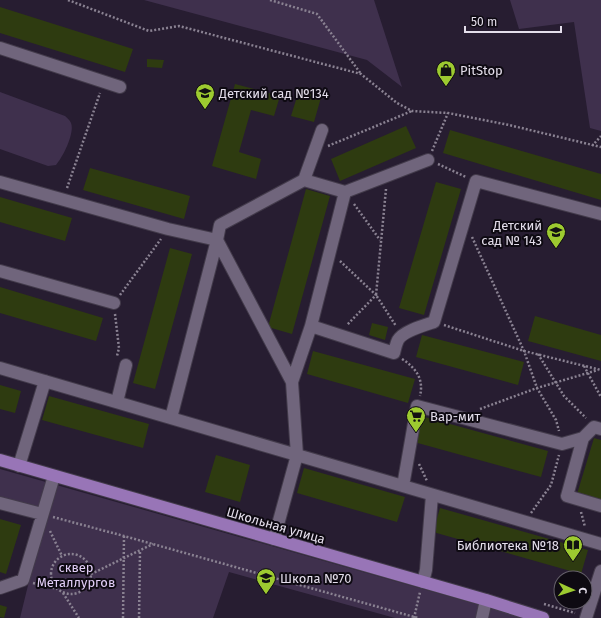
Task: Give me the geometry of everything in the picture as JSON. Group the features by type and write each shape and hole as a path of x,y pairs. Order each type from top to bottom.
{"main road":[{"name":"Школьная улица","path":"0,460 486,600 543,618"}],"lane":[{"path":"0,48 120,86"},
{"path":"171,418 220,225 304,180 322,130"},
{"path":"304,180 345,192 428,160"},
{"path":"311,326 394,352 398,339 407,332 434,322 476,181 601,214"},
{"path":"0,182 168,229 217,240 292,382"},
{"path":"274,539 297,455 292,382 311,326 345,192"},
{"path":"0,270 114,303"},
{"path":"117,402 121,364"},
{"path":"0,368 601,544"},
{"path":"19,466 45,381"},
{"path":"403,486 417,406 562,444 583,438 598,428"},
{"path":"583,438 567,496 601,506"},
{"path":"0,588 23,580 54,476"},
{"path":"423,582 426,570 432,495"},
{"path":"0,503 42,514"},
{"path":"586,618 601,570"},
{"path":"482,618 486,600"}],"path":[{"path":"68,0 149,31 179,26 361,74"},
{"path":"270,0 317,14 361,74 397,103 412,111 448,113 509,125 601,147"},
{"path":"63,199 104,82"},
{"path":"314,152 412,111"},
{"path":"448,113 428,160 476,181"},
{"path":"592,146 601,136"},
{"path":"338,334 376,295 387,177"},
{"path":"345,192 381,240"},
{"path":"464,220 524,351 537,388 556,420 562,444 551,485 525,522"},
{"path":"121,364 114,303 168,229"},
{"path":"330,251 376,295 402,336"},
{"path":"434,322 524,351 600,370"},
{"path":"394,352 412,366 421,379 421,389 417,406"},
{"path":"537,354 564,396 598,428"},
{"path":"584,366 601,397"},
{"path":"459,417 537,388 600,370"},
{"path":"419,462 432,495"},
{"path":"576,499 589,541"},
{"path":"42,514 418,618"},
{"path":"42,514 62,556"},
{"path":"123,618 124,536"},
{"path":"91,574 154,544"},
{"path":"139,618 140,550"},
{"path":"69,554 81,557 89,567 91,574 90,580 82,590 69,594 63,592 53,584 51,571 53,564 62,556 69,554"},
{"path":"23,580 57,588"},
{"path":"414,617 423,582"},
{"path":"63,592 79,618"}],"green space":[{"path":"144,0 374,0 402,87 367,60"},
{"path":"510,0 601,0 601,131 590,128 574,22 519,29"},
{"path":"0,92 65,116 70,121 72,127 70,139 65,151 56,165 48,166 0,149"},
{"name":"сквер Металлургов","path":"0,469 525,618 395,618 229,572 213,618 20,618 44,520 0,506"}],"building":[{"path":"0,7 133,49 125,72 0,33"},
{"path":"147,59 164,60 162,68 147,67"},
{"path":"235,84 280,96 274,116 251,110 239,152 261,159 256,179 212,166"},
{"path":"300,87 322,94 314,122 291,116"},
{"path":"406,126 416,148 340,181 331,159"},
{"path":"450,130 601,174 601,200 443,153"},
{"path":"90,168 190,196 184,219 83,190"},
{"path":"436,182 461,189 424,315 399,308"},
{"path":"306,189 330,196 292,334 268,327"},
{"path":"0,197 72,218 65,241 0,222"},
{"path":"170,248 192,254 155,389 133,383"},
{"path":"0,287 103,318 96,341 0,313"},
{"path":"535,316 601,335 601,361 528,341"},
{"path":"372,323 388,327 385,340 369,335"},
{"path":"422,335 524,362 518,385 416,357"},
{"path":"313,351 415,379 408,403 307,374"},
{"path":"0,385 21,391 15,413 0,409"},
{"path":"49,396 149,424 143,448 42,420"},
{"path":"421,416 548,451 541,477 414,442"},
{"path":"594,438 601,440 601,502 577,494"},
{"path":"216,455 250,465 240,502 205,492"},
{"path":"304,468 405,497 397,522 297,493"},
{"path":"440,508 588,550 582,570 567,570 433,532"},
{"path":"0,519 21,525 6,574 0,572"},
{"path":"0,605 7,607 4,618 0,617"}],"place":[{"name":"PitStop","path":"446,87"},
{"name":"Детский сад №134","path":"205,110"},
{"name":"Детский сад № 143","path":"556,249"},
{"name":"Вар-мит","path":"416,433"},
{"name":"Библиотека №18","path":"573,562"},
{"name":"Школа №70","path":"266,595"}]}
